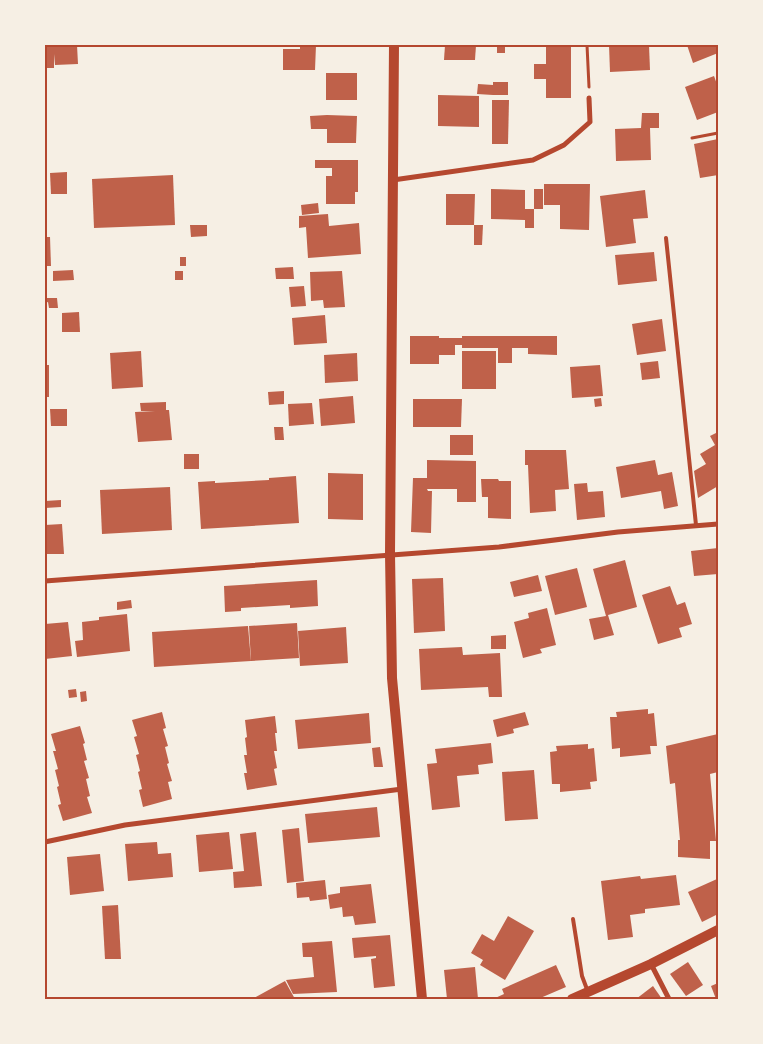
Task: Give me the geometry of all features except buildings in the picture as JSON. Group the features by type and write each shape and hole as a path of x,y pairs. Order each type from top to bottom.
{"main road":[{"path":"394,45 390,554 392,678 422,999"},
{"path":"572,999 651,964 718,930"}],"street":[{"path":"393,180 533,160 564,145 590,122 589,98"},
{"path":"45,581 499,547 618,532 718,524"},
{"path":"45,842 125,825 402,789"},
{"path":"651,964 669,999"}],"lane":[{"path":"666,238 696,526"},
{"path":"573,919 582,976 588,992"}],"path":[{"path":"587,45 589,98"},
{"path":"692,138 718,132"}]}
